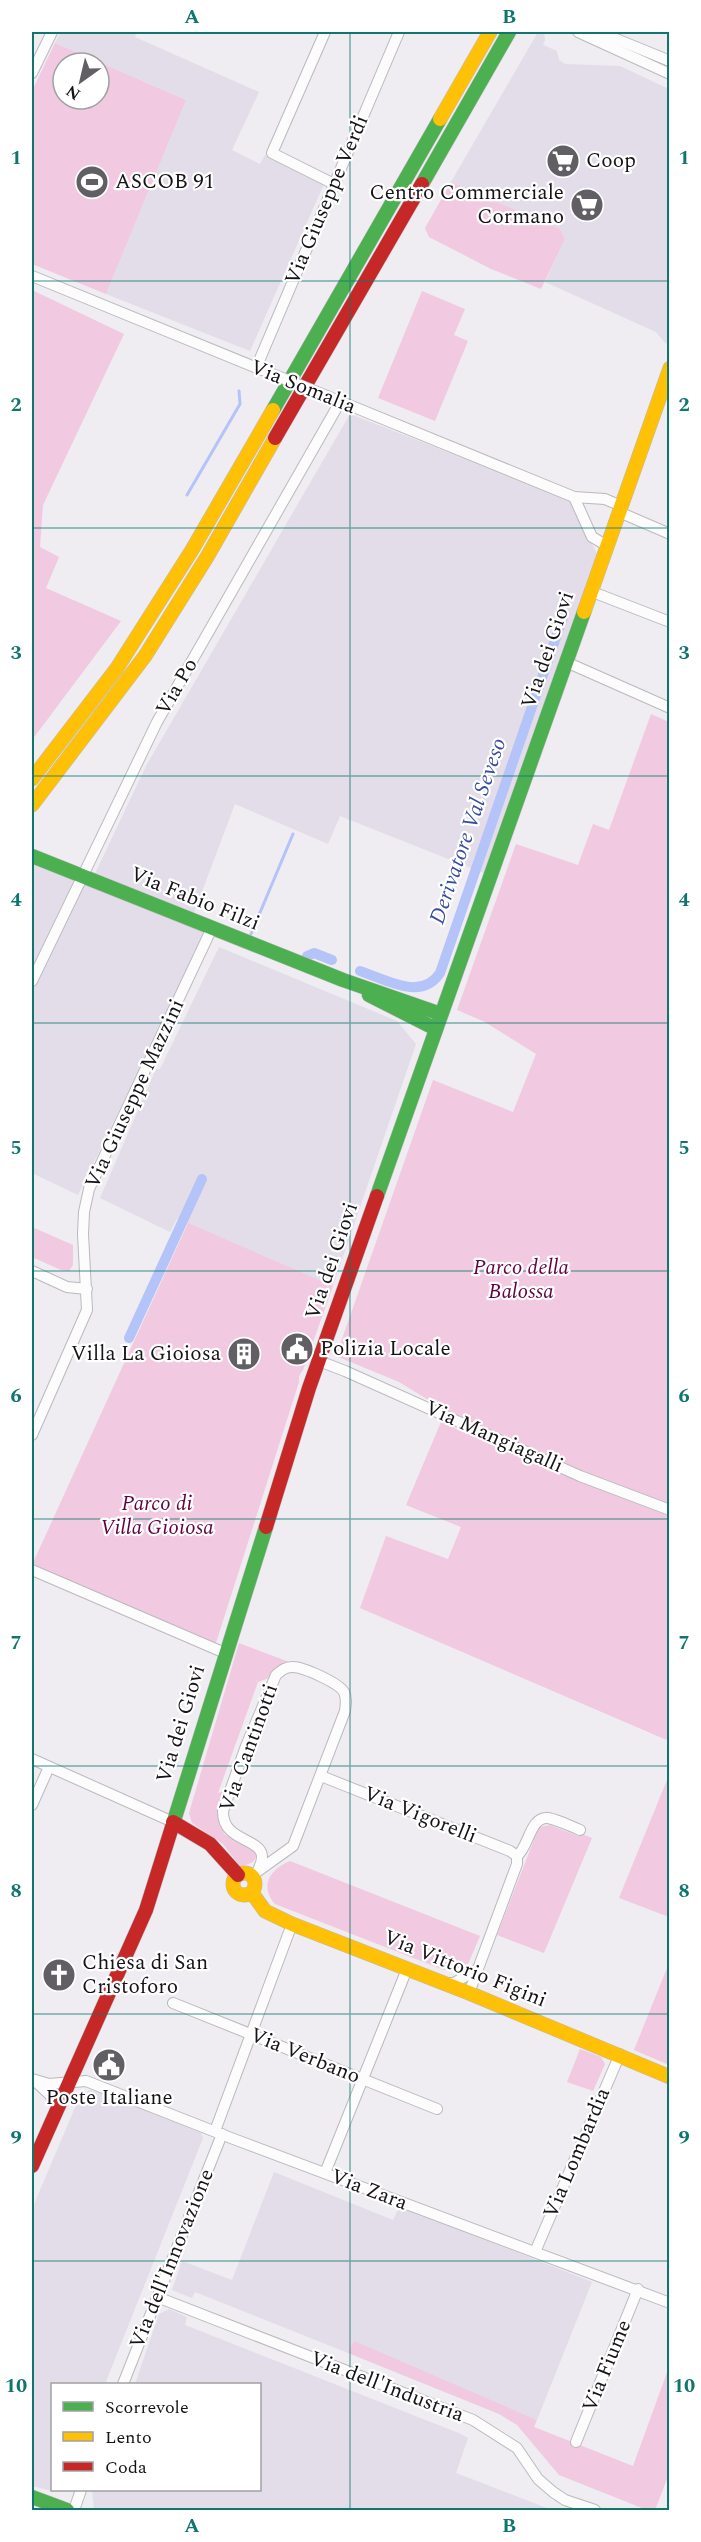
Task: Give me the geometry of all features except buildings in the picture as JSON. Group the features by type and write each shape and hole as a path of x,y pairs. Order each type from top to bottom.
{"main road":[{"path":"32,779 117,668 192,550 490,32"},
{"path":"32,805 145,656 207,557 509,32"},
{"name":"Via dei Giovi","path":"32,2166 140,1926 319,1361 669,368"},
{"name":"Via Fabio Filzi","path":"32,856 343,980 441,1014"},
{"name":"Via Fabio Filzi","path":"343,980 391,1008 436,1029"},
{"path":"173,1822 207,1839 250,1873 255,1884 252,1893"},
{"name":"Via Vittorio Figini","path":"250,1873 234,1883 236,1891 242,1895 252,1893 265,1911 292,1924 469,1992 620,2054 669,2077"},
{"path":"32,2497 67,2511"}],"street":[{"path":"32,73 52,32"},
{"path":"325,32 272,153 334,184"},
{"name":"Via Giuseppe Verdi","path":"261,369 334,184 399,32"},
{"path":"578,32 669,74"},
{"path":"598,32 669,61"},
{"name":"Via Somalia","path":"32,276 574,497 605,499 669,534"},
{"name":"Via Po","path":"32,981 157,722 340,402"},
{"path":"574,497 592,537 606,545"},
{"path":"590,591 669,622"},
{"path":"566,662 669,708"},
{"name":"Via Giuseppe Mazzini","path":"32,1436 87,1310 83,1234 84,1212 89,1189 212,928"},
{"path":"32,1271 67,1287 87,1289"},
{"name":"Via Mangiagalli","path":"319,1361 580,1476 669,1510"},
{"path":"32,1570 225,1653"},
{"name":"Via Cantinotti","path":"250,1873 281,1856 293,1846 345,1711 344,1693 339,1685 296,1666 285,1667 276,1675 223,1811 222,1821 226,1829 235,1836 281,1856"},
{"path":"32,1759 173,1822"},
{"path":"32,1805 49,1767"},
{"name":"Via Vigorelli","path":"321,1776 510,1851 517,1856"},
{"path":"469,1992 517,1864 517,1856 525,1848 533,1827 541,1819 550,1818 580,1830"},
{"path":"250,1873 263,1860 262,1851 256,1845"},
{"name":"Via dell'Innovazione","path":"124,2383 218,2133 251,2034 292,1924"},
{"path":"326,2173 407,1968"},
{"path":"445,1983 454,1983 476,1970"},
{"name":"Via Verbano","path":"173,2003 437,2109"},
{"name":"Via Lombardia","path":"535,2252 620,2054"},
{"path":"33,2080 49,2094 58,2107"},
{"name":"Via Zara","path":"33,2080 49,2084 86,2081 218,2133 638,2289 669,2303"},
{"name":"Via Fiume","path":"576,2442 638,2289"},
{"name":"Via dell'Industria","path":"157,2297 473,2420 517,2448 538,2479 553,2492 594,2511"},
{"path":"74,2511 81,2491"}],"shaded area":[{"path":"61,32 137,32 135,37 259,92 232,150 260,164 265,155 324,184 250,351 106,294 186,100 111,67 111,51 73,51 55,43"},
{"name":"Centro Commerciale Cormano","path":"538,32 544,32 543,45 557,51 559,60 565,64 620,66 669,89 670,337 666,344 656,332 545,282 565,239 560,229 451,182"},
{"path":"350,414 571,500 598,556 486,874 340,816 328,844 235,804 192,918 93,878 146,766"},
{"path":"32,860 76,879 32,971"},
{"path":"84,882 206,931 78,1195 32,1173 32,991"},
{"path":"219,947 397,1021 416,1044 333,1286 177,1219 170,1232 100,1198 156,1069 160,1069"},
{"path":"89,2090 101,2092 201,2133 203,2138 105,2383 51,2383 51,2491 32,2486 32,2209 77,2103"},
{"path":"274,2172 393,2220 400,2206 592,2282 537,2420 354,2342 348,2353 195,2292 192,2298 172,2290 182,2261 232,2280"},
{"path":"169,2309 187,2317 185,2325 461,2434 468,2438 456,2473 552,2510 94,2509 92,2491 261,2491 261,2383 135,2383 159,2314"}],"green space":[{"name":"ASCOB 91","path":"55,43 73,51 51,51"},
{"name":"ASCOB 91","path":"51,51 51,111 111,111 111,67 186,100 106,294 32,264 32,91"},
{"path":"451,182 560,229 565,239 541,289 491,269 429,237 425,228"},
{"path":"34,291 124,334 43,505 40,547 59,557 46,588 121,621 32,740 32,296"},
{"path":"422,291 465,309 454,335 468,341 435,421 378,398"},
{"name":"Parco della Balossa","path":"651,714 669,722 669,1505 596,1477 445,1410 399,1382 336,1356 433,1080 513,1112 536,1054 485,1022 457,1010 516,844 578,865 593,824 609,830"},
{"name":"Parco di Villa Gioiosa","path":"188,1223 333,1286 299,1376 215,1646 32,1565"},
{"path":"32,1227 73,1245 73,1265 69,1271 61,1270 32,1257"},
{"path":"441,1422 563,1475 669,1516 669,1741 360,1608 386,1536 448,1559 461,1527 406,1505"},
{"path":"239,1643 292,1663 279,1665 269,1678 258,1682 218,1793 226,1790 218,1814 224,1834 255,1851 256,1857 253,1862 243,1866 239,1865 223,1844 192,1823 189,1813"},
{"path":"669,1775 670,1917 619,1898"},
{"path":"550,1825 578,1836 582,1834 592,1838 544,1953 497,1935 539,1827"},
{"path":"290,1861 480,1936 468,1964 444,1970 275,1904 268,1891 269,1879 272,1873"},
{"path":"669,1963 670,2065 634,2050"},
{"path":"580,2049 601,2057 605,2064 593,2091 567,2082"},
{"path":"354,2341 537,2420 534,2427 633,2466 669,2367 669,2474 655,2510 647,2510 559,2475 517,2425 499,2414 348,2353"}],"waterway":[{"path":"187,495 240,404 239,391"},
{"name":"Derivatore Val Seveso","path":"360,971 391,983 413,987 432,982 440,973 563,617"},
{"path":"251,934 293,834"},
{"name":"Derivatore Val Seveso","path":"307,956 314,953 332,960"},
{"name":"Derivatore Val Seveso","path":"129,1338 202,1179"}],"traffic: fast":[{"path":"422,184 509,32"},
{"path":"273,410 440,119"},
{"path":"377,1196 584,612"},
{"path":"32,856 343,980 441,1014"},
{"path":"369,995 436,1029"},
{"path":"172,1827 266,1527"},
{"path":"32,2497 67,2510"}],"traffic: slow":[{"path":"440,119 490,32"},
{"path":"584,612 670,368"},
{"path":"32,779 117,668 192,550 273,410"},
{"path":"32,805 145,656 207,557 275,438"},
{"path":"244,1873 252,1876 255,1884 252,1892 244,1895 236,1892 233,1884 236,1876 244,1873"},
{"path":"252,1893 265,1911 292,1924 469,1993 670,2077"}],"traffic: jam":[{"path":"275,438 422,184"},
{"path":"266,1527 309,1388 377,1196"},
{"path":"173,1822 210,1844 238,1875"},
{"path":"32,2166 146,1910 172,1827"}],"place":[{"name":"Coop","path":"563,161"},
{"name":"ASCOB 91","path":"92,182"},
{"name":"Centro Commerciale Cormano","path":"587,205"},
{"name":"Polizia Locale","path":"297,1349"},
{"name":"Villa La Gioiosa","path":"244,1354"},
{"name":"Chiesa di San Cristoforo","path":"59,1975"},
{"name":"Poste Italiane","path":"109,2065"}]}
